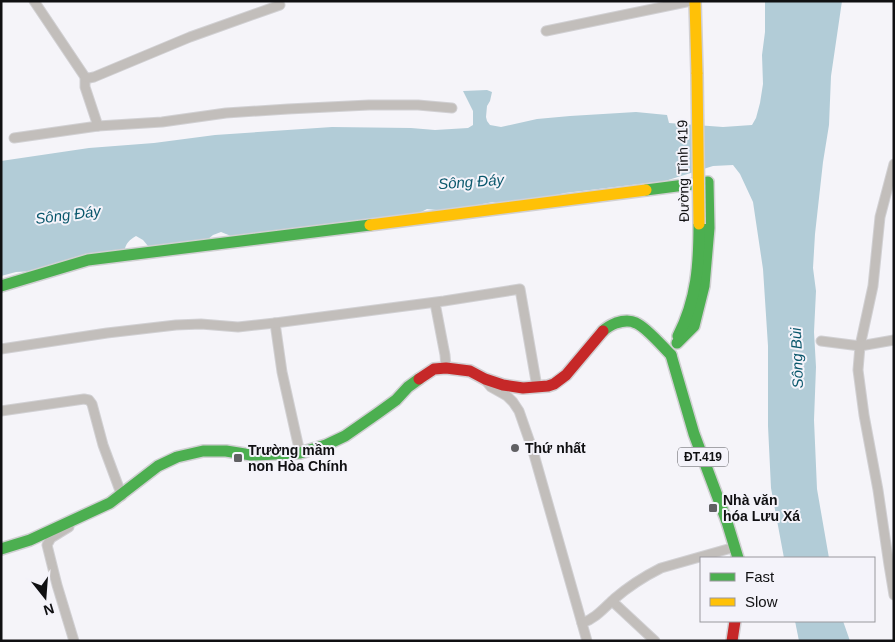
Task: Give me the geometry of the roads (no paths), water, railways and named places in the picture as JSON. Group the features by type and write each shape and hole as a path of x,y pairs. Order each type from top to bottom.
{"street":[{"path":"34,1 82,73 89,78 190,37 280,5"},
{"path":"546,31 691,1"},
{"name":"Đường Tỉnh 419","path":"678,339 695,294 699,250 695,1"},
{"path":"82,73 98,126"},
{"path":"14,138 98,126 162,122 226,112 368,105 418,105 452,108"},
{"path":"894,164 880,217 873,286 860,346 858,370 878,490 888,566 894,593"},
{"path":"1,286 88,260 708,182 709,228 704,286 694,326 678,339 672,355 642,326 628,321 608,326 566,375 554,384 523,388 503,385 485,379 470,371 446,368 434,369 408,387 396,400 345,436 326,445 300,453 250,455 226,451 203,451 177,457 158,466 122,496 110,503 30,540 1,549"},
{"path":"1,349 176,325 238,326 275,323 520,289 537,387"},
{"path":"435,302 446,368"},
{"path":"275,323 282,372 300,453"},
{"path":"821,341 860,346 894,340"},
{"name":"ĐT.419","path":"672,355 694,434 737,553"},
{"path":"485,379 491,386 507,396 519,411 533,451 587,641"},
{"path":"1,411 84,399 89,400 92,404 103,445 122,496"},
{"path":"74,641 47,545 51,538 68,529 76,520"},
{"path":"717,557 737,553"},
{"path":"582,623 592,618 612,601 661,568 700,560"},
{"path":"612,601 655,641"},
{"path":"732,641 736,622"}],"water":[{"path":"765,1 842,1 831,76 829,125 823,162 813,268 816,291 814,420 817,489 829,557 784,557 771,488 768,426 768,346 763,269 753,202 740,174 733,165 713,166 665,181 565,193 512,205 493,202 446,211 427,209 413,216 231,236 221,232 207,240 148,246 136,236 128,242 124,252 35,271 16,272 1,276 1,161 89,148 154,143 215,135 332,127 435,130 468,128 473,125 473,111 463,91 487,90 492,92 487,106 487,121 490,125 501,127 537,119 636,112 667,115 669,123 723,127 752,125 756,118 763,84 762,55 765,32"},
{"path":"795,622 843,622 850,641 799,641"}],"place":[{"name":"Thứ nhất","path":"515,448"},
{"name":"Trường mầm non Hòa Chính","path":"238,458"},
{"name":"Nhà văn hóa Lưu Xá","path":"713,508"}],"water label":[{"name":"Sông Đáy","path":"471,182"},
{"name":"Sông Đáy","path":"68,215"},
{"name":"Sông Bùi","path":"797,358"}]}
